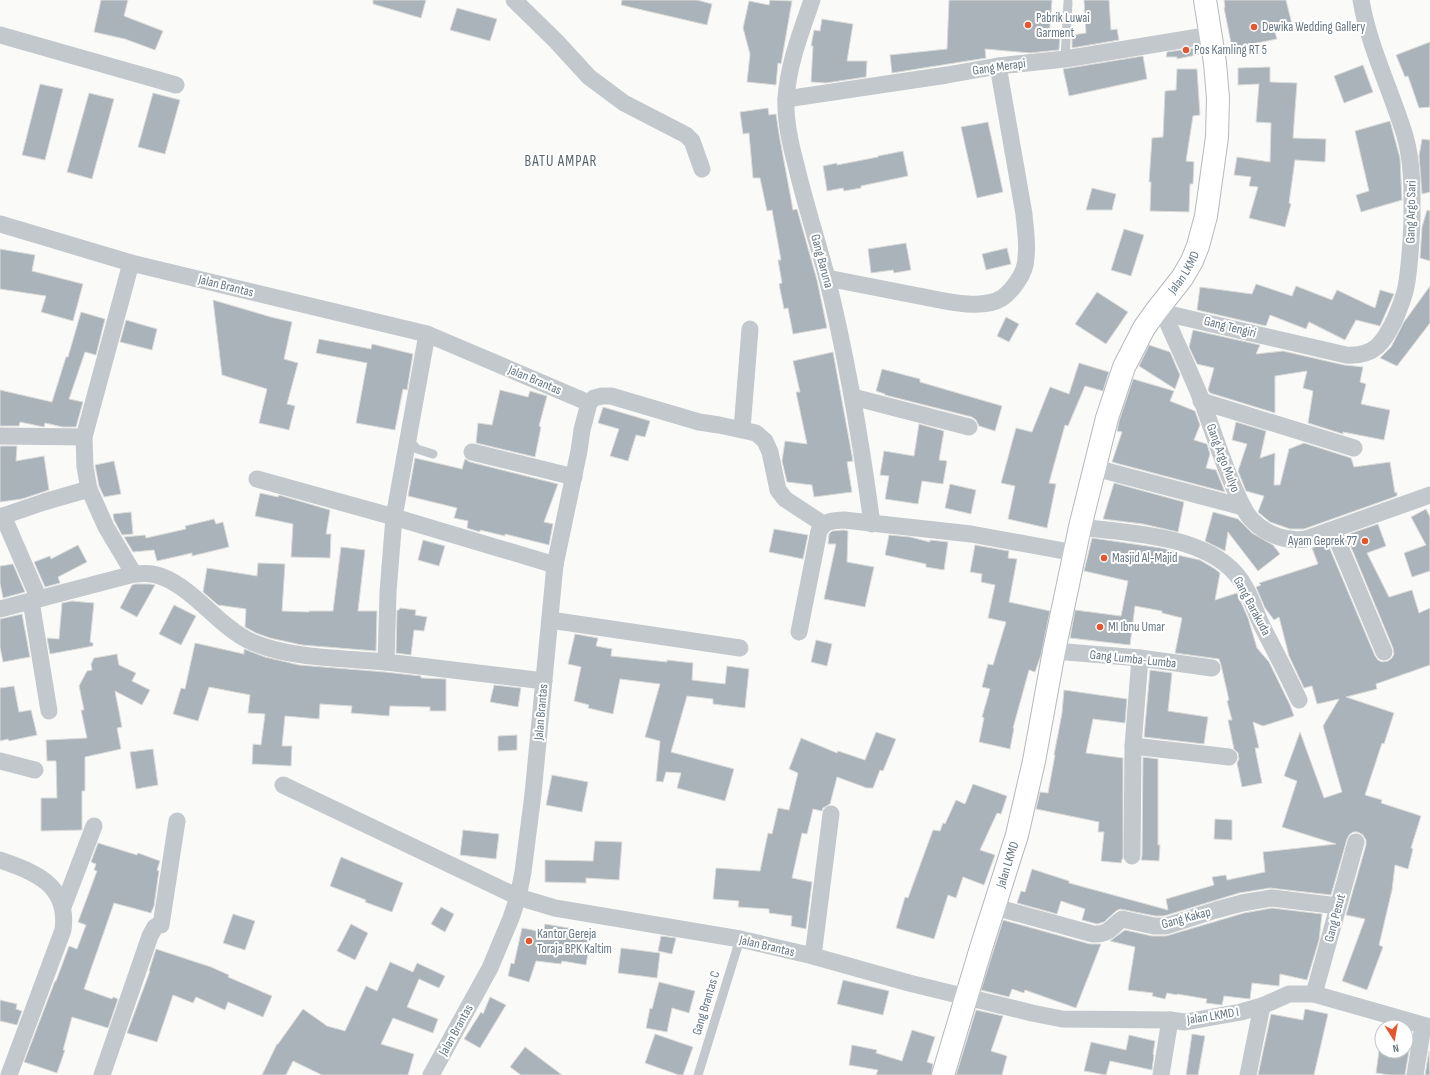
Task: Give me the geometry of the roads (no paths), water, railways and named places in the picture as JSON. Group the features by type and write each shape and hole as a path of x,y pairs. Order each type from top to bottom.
{"street":[{"path":"514,0 556,41 589,77 624,103 675,129 692,141 702,169"},
{"name":"Gang Baruna","path":"812,0 790,73 786,98 787,124 793,153 827,278 846,358 872,524"},
{"name":"Jalan LKMD","path":"943,1075 1022,816 1080,527 1107,418 1124,367 1144,328 1159,311 1192,261 1198,246 1206,216 1214,170 1218,118 1218,81 1205,0"},
{"name":"Gang Argo Sari","path":"1303,345 1351,355 1360,355 1371,351 1385,337 1399,308 1406,287 1412,235 1412,184 1409,155 1403,130 1373,46 1361,0"},
{"path":"0,35 176,85"},
{"name":"Gang Merapi","path":"786,98 947,75 998,66 1065,59 1211,35"},
{"path":"827,278 951,302 974,303 987,303 1002,298 1014,286 1024,268 1026,258 1026,234 1024,214 998,66"},
{"name":"Jalan Brantas","path":"0,224 131,262 427,334 589,403 582,430 574,477 555,566 534,794 518,897 490,968 432,1075"},
{"path":"131,262 84,437 85,467 89,489 106,527 134,574"},
{"name":"Gang Tengiri","path":"1159,311 1303,345"},
{"name":"Gang Argo Mulyo","path":"1159,311 1201,401 1224,466 1243,507 1252,520 1260,527 1268,532 1284,538 1297,540 1306,539 1430,496"},
{"path":"742,429 750,329"},
{"path":"386,662 388,592 394,517 427,334"},
{"path":"589,403 594,398 611,396 699,422 742,429 756,433 765,440 770,452 778,490 785,499 823,524"},
{"path":"853,397 969,427"},
{"path":"1201,401 1354,448"},
{"path":"0,436 84,437"},
{"path":"472,452 574,477"},
{"path":"1095,468 1243,507"},
{"path":"257,479 394,517 555,566"},
{"path":"49,711 35,600 2,516 89,489"},
{"path":"799,632 819,532 823,524 832,521 844,520 971,534 1075,553"},
{"name":"Gang Barakuda","path":"1080,527 1182,542 1211,555 1227,566 1235,573 1248,594 1260,622 1299,700"},
{"path":"1333,530 1384,652"},
{"path":"0,609 134,574 153,574 170,581 183,589 236,634 261,646 293,654 386,662 544,681"},
{"path":"550,620 740,648"},
{"name":"Gang Lumba-Lumba","path":"1054,651 1140,658 1212,668"},
{"path":"1132,856 1133,746 1140,658"},
{"path":"1133,746 1229,757"},
{"path":"0,761 35,770"},
{"name":"Jalan Brantas","path":"283,785 518,897 555,908 740,940 813,956 966,997"},
{"path":"813,956 831,814"},
{"path":"102,1075 150,936 155,927 161,925 177,821"},
{"path":"63,907 94,826"},
{"name":"Gang Pesut","path":"1314,994 1356,842"},
{"path":"0,860 23,868 44,879 57,893 63,907 64,918 63,930 9,1075"},
{"name":"Gang Kakap","path":"995,906 1093,934 1101,934 1110,930 1122,919 1154,926 1166,926 1216,910 1272,898 1338,906"},
{"name":"Jalan LKMD I","path":"966,997 1062,1019 1170,1020 1185,1022 1241,1012 1262,1006 1289,994 1314,994 1426,1026"},
{"path":"1248,1075 1262,1006"},
{"path":"1161,1075 1170,1020"},
{"path":"1415,1075 1426,1026"}],"lane":[{"path":"1065,59 1068,2"},
{"path":"408,439 417,449 433,454"},
{"name":"Gang Brantas C","path":"698,1075 740,940"}],"place":[{"name":"Pabrik Luwai Garment","path":"1028,25"},
{"name":"Dewika Wedding Gallery","path":"1254,27"},
{"name":"Pos Kamling RT 5","path":"1186,50"},
{"name":"Ayam Geprek 77","path":"1365,541"},
{"name":"Masjid Al-Majid","path":"1104,558"},
{"name":"MI Ibnu Umar","path":"1100,627"},
{"name":"Kantor Gereja Toraja BPK Kaltim","path":"529,941"}],"district":[{"name":"BATU AMPAR","path":"561,161"}]}
